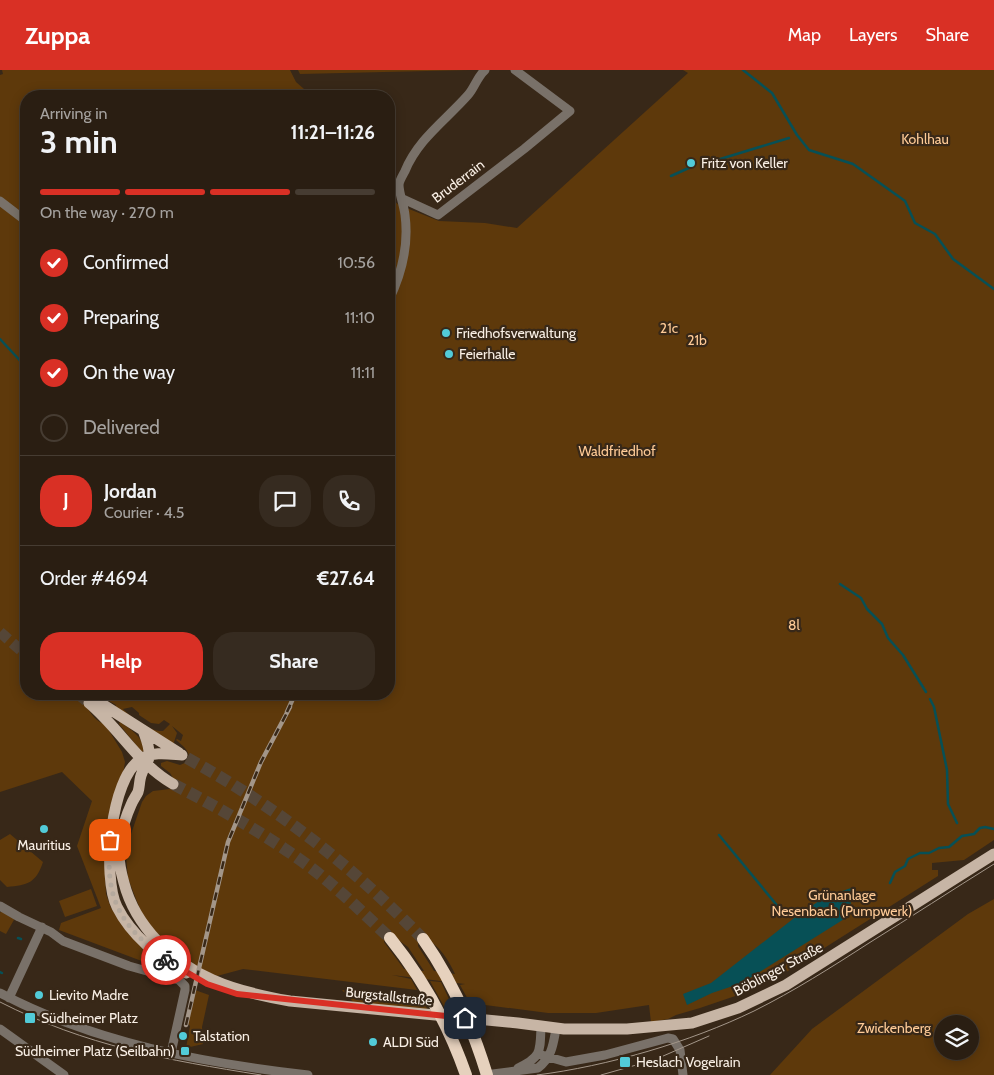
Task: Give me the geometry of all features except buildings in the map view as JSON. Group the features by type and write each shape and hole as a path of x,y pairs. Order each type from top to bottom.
{"highway":[{"path":"390,938 407,958 430,996 466,1075"},
{"path":"423,939 438,960 457,996 470,1027 486,1075"}],"main road":[{"path":"138,791 149,782 160,781 172,784 123,737 91,700 185,756 161,754 146,759"},
{"path":"143,730 148,743 146,759"},
{"path":"123,737 128,772"},
{"name":"Burgstallstraße","path":"146,759 128,772 116,809 109,854 112,894 117,907 125,920 152,949 178,968 218,988 251,997 264,996"},
{"name":"Burgstallstraße","path":"146,759 138,791 131,805 122,833 119,857 126,890 137,914 158,942 191,968 220,983 264,996 327,1005 556,1028 601,1030 660,1026"},
{"name":"Böblinger Straße","path":"660,1026 719,1009 770,987 834,950 994,849"},
{"name":"Böblinger Straße","path":"660,1026 678,1026 705,1020 769,994 818,966 994,854"}],"street":[{"name":"Bruderrain","path":"403,198 438,215 570,111 515,70"},
{"path":"395,285 405,251 406,216 399,185 416,149 427,135 470,93 482,71"},
{"path":"0,201 20,216"},
{"path":"0,906 42,927 63,941 129,966 179,980 185,986 172,1053"},
{"path":"10,998 42,927"},
{"path":"0,993 37,1011 112,1039 172,1053 255,1068 308,1075"},
{"path":"511,1072 529,1063 538,1054 541,1026"},
{"path":"486,1075 538,1068 549,1058 552,1052 556,1028"},
{"path":"0,1029 64,1075"},
{"path":"538,1054 566,1062 668,1038 676,1042 681,1055 683,1075"}],"green space":[{"path":"2,70 290,70 296,82 305,90 20,90 20,700 90,700 86,705 91,714 105,724 122,752 125,762 105,875 106,894 111,908 129,934 168,966 163,969 59,930 61,923 101,908 77,846 92,801 62,772 0,792 0,75 3,74"},
{"path":"298,70 470,70 300,74"},
{"path":"683,70 994,70 994,840 964,860 932,863 932,870 938,870 938,876 788,971 747,992 668,1019 651,1022 649,1005 596,1013 548,1013 470,1003 460,985 465,984 392,975 411,979 417,990 243,969 217,976 203,972 168,945 145,921 128,878 126,856 129,840 142,802 153,791 170,789 175,781 170,773 161,766 161,763 167,761 180,765 188,760 189,756 186,749 176,740 181,741 183,735 172,726 177,733 173,745 115,708 116,705 107,700 395,700 395,202 439,221 485,223 517,228 688,73","holes":["132,707 139,715 151,723 159,724 164,720 170,724 163,731 158,731 147,727 123,709","425,938 439,949 455,974 434,971 418,946 418,941","385,939 397,939 408,947 424,971 404,969 384,942"]},
{"path":"120,722 138,737 145,750 143,752 119,724"},
{"path":"10,834 43,862 34,879 30,882 7,887 0,880 0,840"},
{"path":"91,889 97,906 65,917 59,901"},
{"name":"Zwickenberg","path":"994,899 994,1075 770,1075 812,1029 968,914"},
{"path":"2,910 15,918 6,934 0,931 0,913"},
{"path":"430,981 441,982 455,1012 447,1012"},
{"path":"195,990 209,995 202,1027 203,1044 186,1048 190,1026 188,1024"},
{"path":"342,990 422,1000 428,1010 354,1003"}],"water":[{"path":"851,888 856,897 851,901 849,916 742,983 712,993 687,1005 683,994 711,983 798,915 825,897"}],"waterway":[{"path":"743,70 772,93 797,135 809,150 853,164 905,201 915,223 935,234 953,259 994,289"},
{"path":"704,164 789,138"},
{"path":"671,176 691,167"},
{"path":"0,339 20,361"},
{"path":"840,584 861,598 867,609 882,624 888,638 903,655 926,692"},
{"path":"930,699 934,707 947,770 948,804 957,823"},
{"path":"890,883 895,872 905,866 908,859 920,853 929,853 939,848 949,847 962,836 974,834 980,828 994,829"},
{"path":"719,835 780,909"}],"tunnel":[{"path":"0,632 20,650"},
{"path":"85,700 89,703"},
{"path":"187,758 252,797 341,862 423,939"},
{"path":"173,784 209,803 294,855 331,884 390,938"}],"tram line":[{"path":"537,1075 592,1066 648,1051 703,1033 754,1011 827,970 994,864"},
{"path":"0,1002 64,1030 128,1049 160,1057 261,1075"},
{"path":"601,1075 654,1060 709,1036"}],"railway":[{"path":"287,712 292,700"},
{"path":"186,1025 228,842 261,762 290,707"}],"way so far":[{"path":"110,840 110,881 117,907 134,931 166,960"}],"place":[{"name":"Fritz von Keller","path":"691,163"},
{"name":"Friedhofsverwaltung","path":"446,333"},
{"name":"Feierhalle","path":"449,354"},
{"name":"Mauritius","path":"44,829"},
{"name":"Lievito Madre","path":"39,995"},
{"name":"Südheimer Platz","path":"30,1018"},
{"name":"Talstation","path":"183,1036"},
{"name":"ALDI Süd","path":"373,1042"},
{"name":"Südheimer Platz (Seilbahn)","path":"185,1051"},
{"name":"Heslach Vogelrain","path":"625,1062"}],"route":[{"path":"166,960 207,984 251,997 264,996 385,1011 465,1018"}],"park label":[{"name":"Kohlhau","path":"925,139"},
{"name":"21c","path":"669,328"},
{"name":"21b","path":"697,340"},
{"name":"Waldfriedhof","path":"617,451"},
{"name":"8l","path":"794,625"},
{"name":"Grünanlage Nesenbach (Pumpwerk)","path":"842,904"}]}
